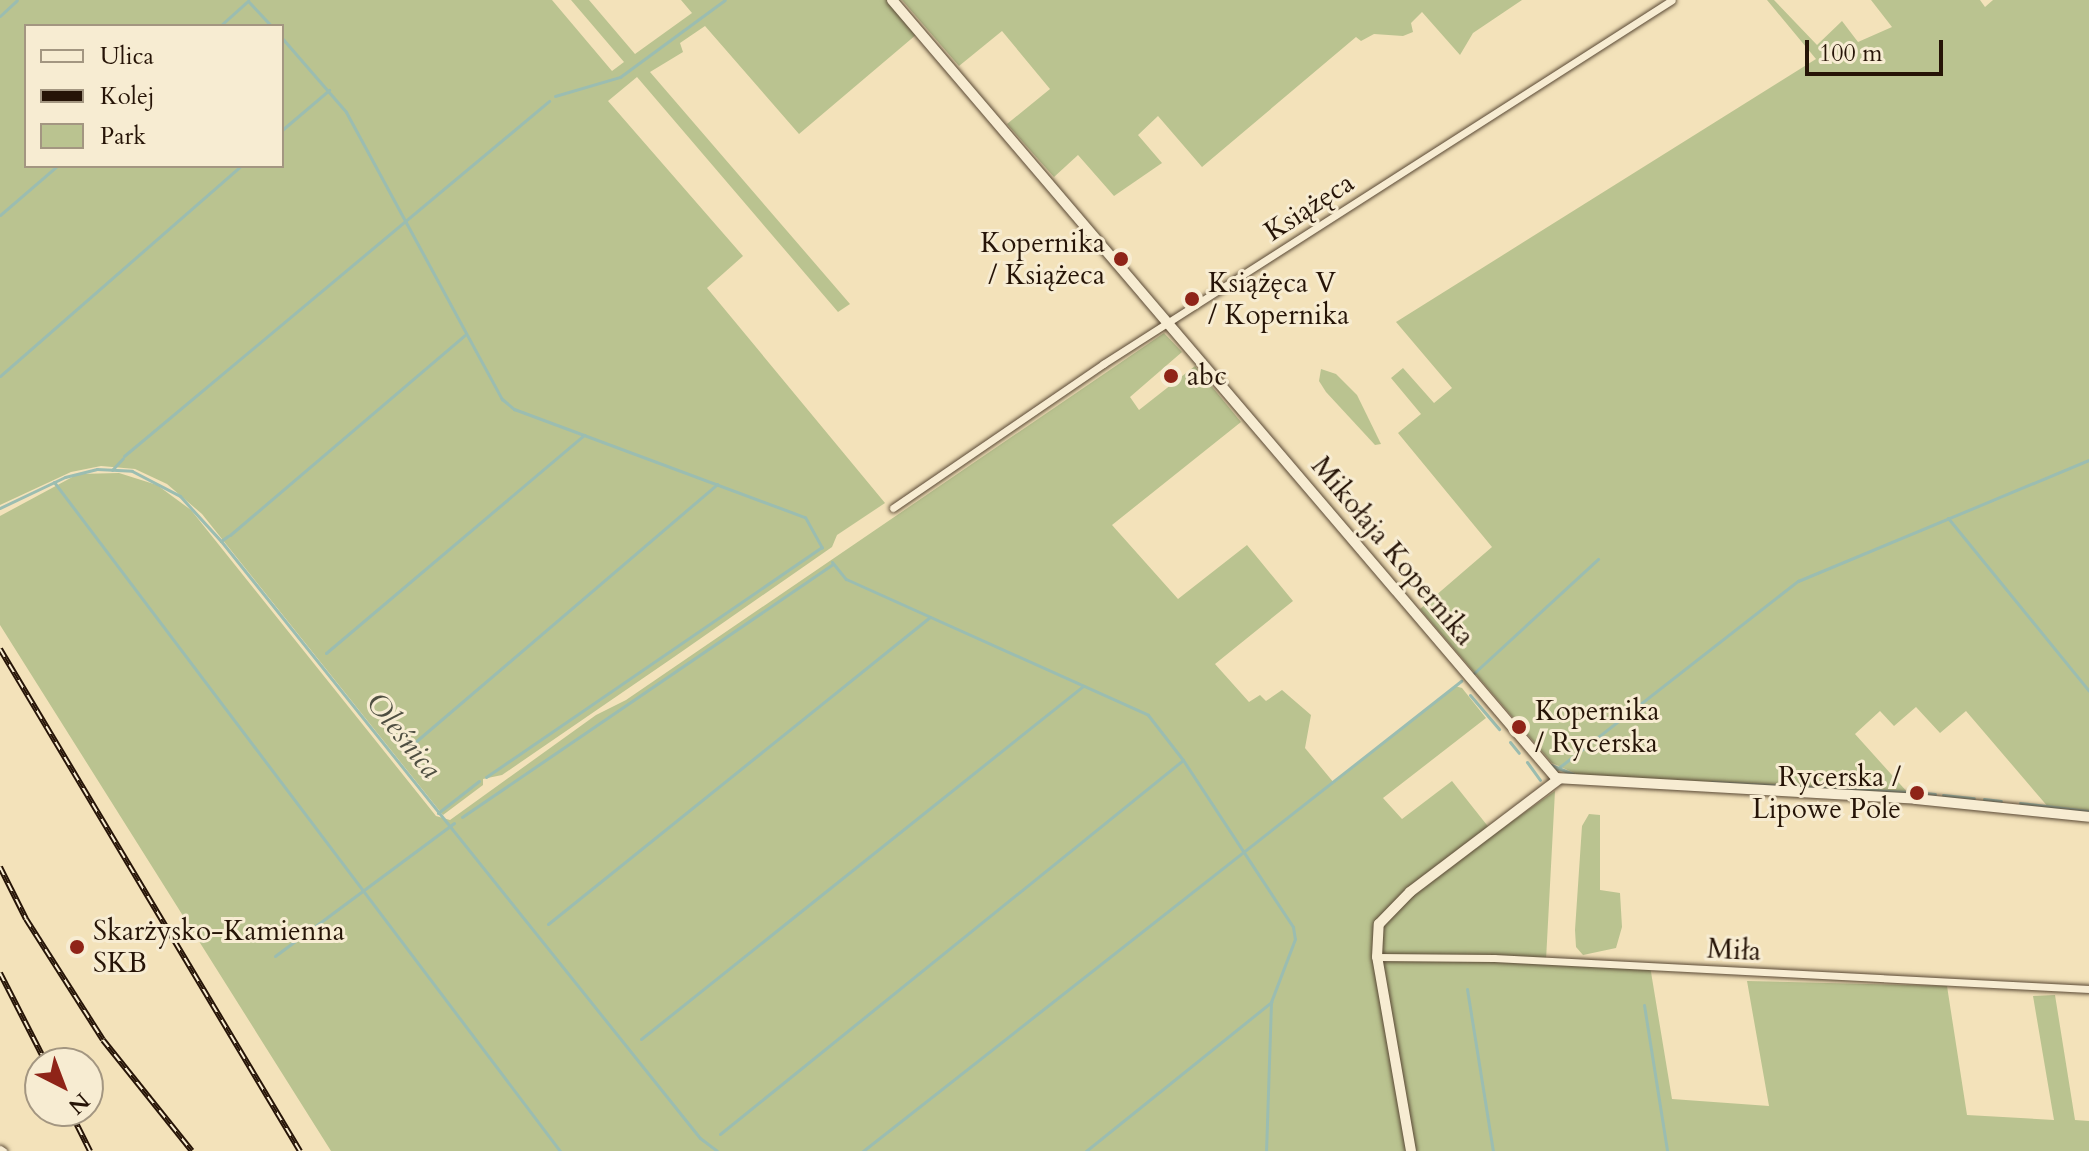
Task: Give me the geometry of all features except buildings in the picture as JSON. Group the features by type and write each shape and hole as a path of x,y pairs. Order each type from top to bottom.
{"street":[{"name":"Mikołaja Kopernika","path":"892,0 1559,779"},
{"name":"Książęca","path":"893,508 1168,324 1672,0"},
{"path":"1411,1151 1377,957 1379,924 1391,908 1559,779 1894,797 2089,817"},
{"name":"Miła","path":"1377,957 1494,958 2089,989"}],"green space":[{"path":"0,0 552,0 612,71 624,62 571,0 589,0 635,54 692,13 681,0 887,0 917,34 799,134 705,26 680,43 683,52 650,72 850,304 838,312 637,77 608,101 743,256 707,288 885,503 837,535 832,547 674,657 502,775 483,779 483,785 443,815 202,514 167,484 135,469 101,466 71,472 0,505"},
{"path":"902,0 1522,0 1473,33 1460,55 1422,12 1411,23 1413,32 1403,36 1374,34 1361,41 1356,37 1202,167 1158,116 1138,135 1162,163 1114,196 1078,155 1054,177 1007,124 1050,89 1002,31 959,66"},
{"path":"1767,0 1774,0 1817,45 1842,21 1858,42 1892,27 1871,0 1980,0 1985,7 1993,0 2089,0 2089,813 2049,808 1966,711 1940,733 1916,707 1894,726 1880,711 1855,734 1909,794 1583,777 1552,763 1420,609 1492,547 1398,433 1421,414 1391,378 1403,368 1434,403 1452,388 1396,322 1816,59"},
{"path":"1164,333 1182,352 1130,397 1139,410 1195,366 1241,422 1112,525 1178,599 1247,545 1293,601 1215,664 1249,702 1260,695 1266,701 1282,690 1311,715 1305,748 1334,783 1455,686 1462,688 1486,718 1383,798 1402,819 1452,781 1494,834 1555,791 1546,960 1650,966 1672,1099 1769,1106 1747,981 1947,986 1967,1115 2054,1120 2033,996 2055,995 2075,1120 2089,1121 2089,1151 331,1151 0,625 0,516 78,474 119,473 157,485 191,510 436,816 450,820 596,715 626,700"},
{"path":"1321,369 1336,374 1357,395 1381,444 1375,445 1326,392 1319,381"},
{"path":"1589,814 1600,815 1600,890 1620,893 1622,927 1616,948 1583,955 1576,947 1575,930 1582,826"}],"waterway":[{"path":"0,16 17,0"},
{"path":"555,96 620,77 725,0"},
{"path":"222,24 248,1"},
{"path":"249,2 269,24"},
{"path":"284,40 346,112 502,399 514,409 805,517 822,548"},
{"path":"284,128 329,90"},
{"path":"124,456 549,101"},
{"path":"0,215 55,168"},
{"path":"0,376 239,168"},
{"path":"230,535 465,335"},
{"path":"326,653 584,435"},
{"path":"112,470 123,458"},
{"path":"1557,769 1798,581 2089,460"},
{"name":"Oleśnica","path":"0,508 65,477 97,469 132,471 180,496 221,541 700,1138 717,1151"},
{"path":"54,482 560,1151"},
{"path":"407,749 717,484"},
{"path":"1948,518 2089,691"},
{"path":"221,541 228,536"},
{"path":"486,777 822,547"},
{"path":"1473,674 1598,559"},
{"path":"832,562 846,579 1148,715 1183,760 1293,927 1295,939 1271,1002 1266,1151"},
{"path":"462,817 833,564"},
{"path":"548,924 930,617"},
{"path":"863,1151 1461,681"},
{"path":"641,1039 1083,686"},
{"path":"1470,695 1499,729"},
{"path":"1510,742 1519,753"},
{"path":"720,1134 1183,760"},
{"path":"1527,762 1540,780"},
{"path":"1551,765 1573,774"},
{"path":"438,813 479,781"},
{"path":"1712,782 1908,792"},
{"path":"1925,793 1935,794"},
{"path":"1943,795 1974,798"},
{"path":"1984,799 2001,801"},
{"path":"2020,803 2089,811"},
{"path":"275,956 454,823"},
{"path":"1467,989 1493,1151"},
{"path":"1086,1151 1271,1002"},
{"path":"1644,1005 1667,1151"}],"railway":[{"path":"0,649 300,1151"},
{"path":"0,867 26,919 103,1040 192,1151"},
{"path":"0,973 38,1047"},
{"path":"78,1127 90,1151"}],"place":[{"name":"Kopernika / Książeca","path":"1121,259"},
{"name":"Książęca V / Kopernika","path":"1192,299"},
{"name":"abc","path":"1171,376"},
{"name":"Kopernika / Rycerska","path":"1519,727"},
{"name":"Rycerska / Lipowe Pole","path":"1917,793"},
{"name":"Skarżysko-Kamienna SKB","path":"77,947"}]}
